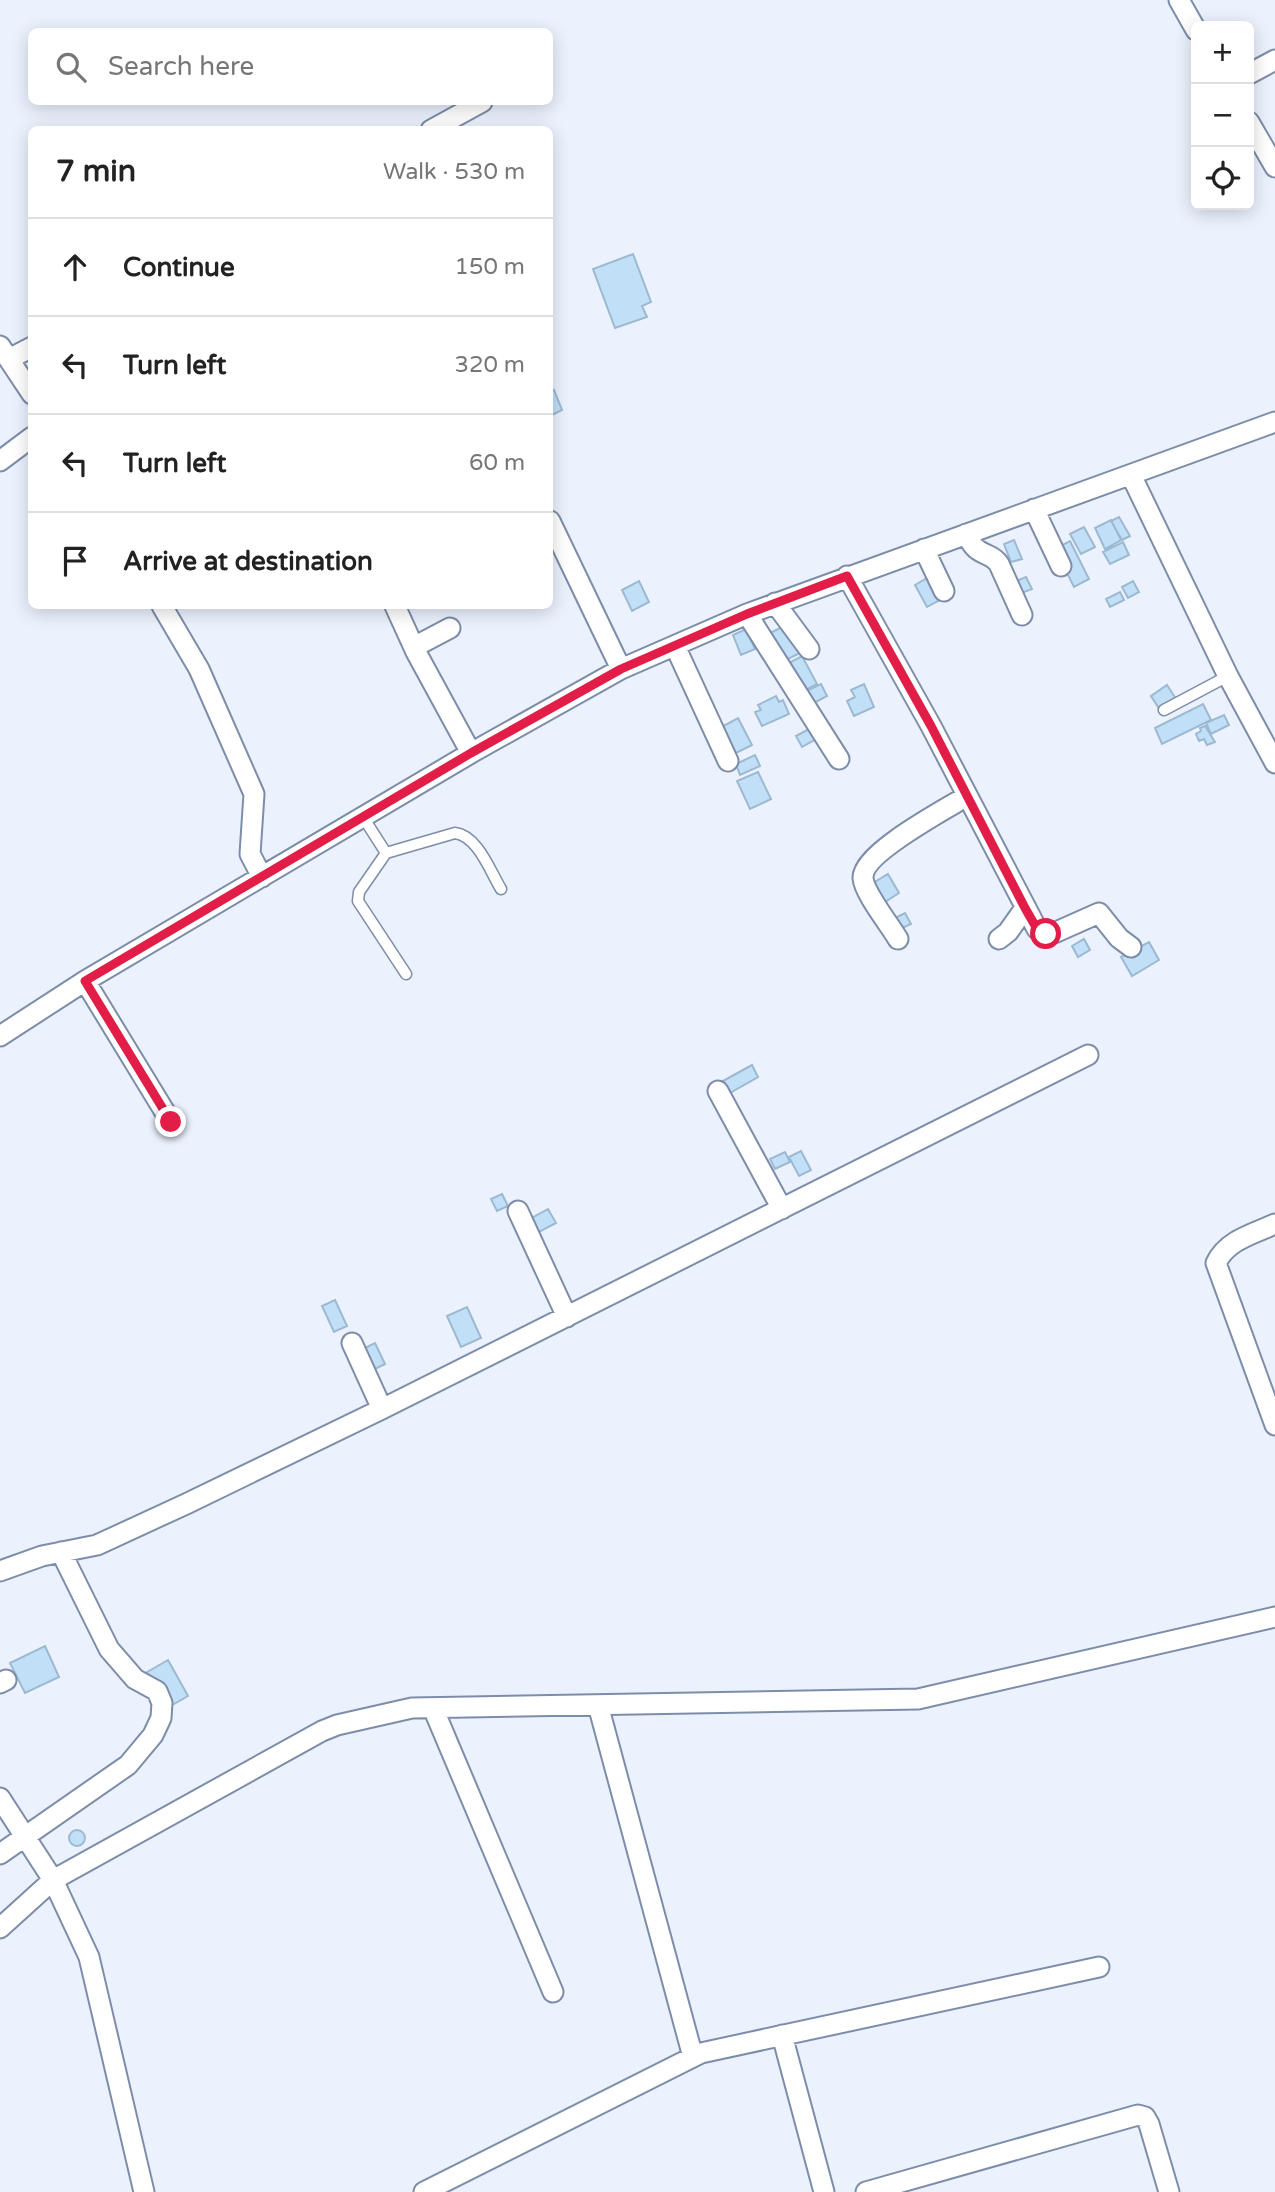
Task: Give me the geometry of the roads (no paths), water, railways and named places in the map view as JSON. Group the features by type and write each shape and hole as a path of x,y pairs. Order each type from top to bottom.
{"street":[{"path":"1179,0 1191,21"},
{"path":"1254,71 1275,60"},
{"path":"437,126 476,105"},
{"path":"1254,131 1275,167"},
{"path":"28,348 4,353 28,388"},
{"path":"0,1036 85,981 471,753 621,669 775,603 1275,422"},
{"path":"0,461 28,440"},
{"path":"1131,475 1228,676 1275,763"},
{"path":"1034,509 1061,566"},
{"path":"553,527 621,669"},
{"path":"966,534 974,547 994,557 999,564 1022,615"},
{"path":"924,549 944,591"},
{"path":"847,576 931,726 1037,929 1046,934 1067,928 1098,913 1119,938 1131,947"},
{"path":"775,603 808,649"},
{"path":"164,609 199,669 254,794 250,854 262,877"},
{"path":"396,609 471,753"},
{"path":"747,614 839,759"},
{"path":"414,647 450,628"},
{"path":"676,646 728,761"},
{"path":"898,939 863,878 866,866 887,846 967,796"},
{"path":"999,939 1008,932 1025,908"},
{"path":"85,981 171,1122"},
{"path":"0,1571 42,1556 97,1545 382,1409 1088,1055"},
{"path":"718,1091 782,1209"},
{"path":"518,1211 566,1317"},
{"path":"1275,1224 1232,1243 1221,1253 1216,1263 1275,1425"},
{"path":"352,1343 382,1409"},
{"path":"0,1854 128,1765 153,1735 161,1718 162,1703 157,1692 135,1679 109,1649 61,1552"},
{"path":"0,1928 53,1880 337,1725 412,1708 919,1699 1275,1617"},
{"path":"598,1705 693,2057"},
{"path":"433,1708 553,1992"},
{"path":"0,1798 53,1880 89,1957 144,2192"},
{"path":"424,2192 701,2053 1099,1967"},
{"path":"782,2035 824,2192"},
{"path":"866,2192 1139,2115 1145,2117 1149,2124 1169,2192"}],"lane":[{"path":"1164,710 1228,676"},
{"path":"363,817 386,853"},
{"path":"406,974 358,901 359,892 386,853 455,833 464,834 472,840 501,889"}]}
